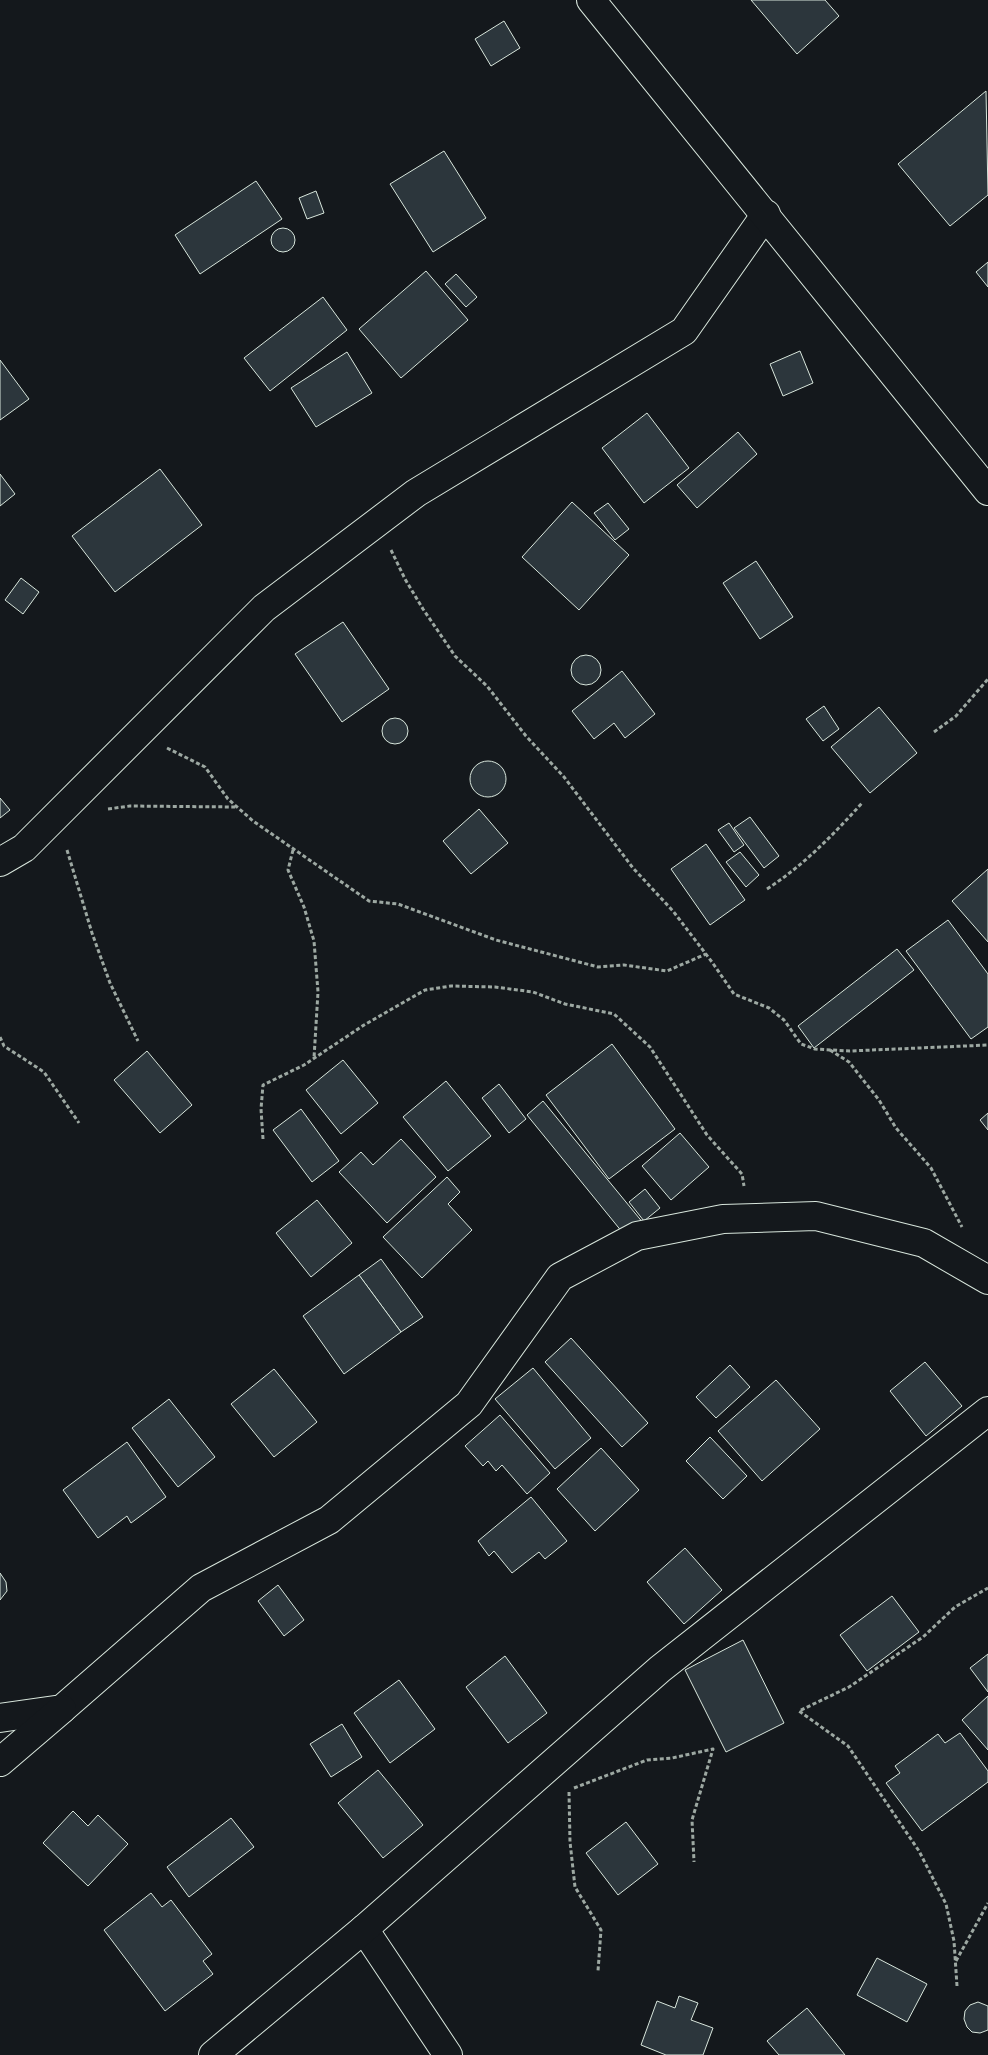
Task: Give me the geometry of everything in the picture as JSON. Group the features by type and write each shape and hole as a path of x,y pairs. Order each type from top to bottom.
{"main road":[{"path":"591,0 766,214 988,491"},
{"path":"0,862 24,848 264,608 416,493 684,331 766,214"},
{"path":"0,1762 201,1588 329,1520 469,1404 560,1277 637,1236 723,1219 816,1216 924,1243 986,1278"},
{"path":"213,2055 364,1929 563,1757 660,1669 988,1411"},
{"path":"0,1718 62,1709"},
{"path":"364,1929 448,2055"}],"path":[{"path":"377,522 405,579 456,656 487,686 526,736 564,776 633,868 673,912 706,954 734,994 769,1008 784,1020 801,1044 815,1049 907,1050 961,1045 988,1045"},
{"path":"934,732 956,716 988,679"},
{"path":"138,734 205,766 228,799 237,807 293,850 369,901 398,904 496,940 598,967 624,964 668,971 706,954"},
{"path":"766,890 793,872 863,802"},
{"path":"103,810 130,806 237,807"},
{"path":"55,817 110,983 138,1041"},
{"path":"293,850 288,870 304,906 314,941 318,992 314,1058"},
{"path":"264,1139 261,1109 263,1086 314,1058 372,1020 425,990 451,986 495,987 533,992 565,1004 614,1014 650,1047 707,1136 742,1174 750,1218"},
{"path":"0,1037 4,1046 44,1072 79,1123"},
{"path":"829,1050 849,1062 879,1100 896,1128 931,1168 958,1217 986,1278"},
{"path":"957,1986 954,1941 946,1904 919,1852 848,1746 799,1711 848,1687 923,1637 956,1607 988,1588"},
{"path":"569,1790 646,1760 672,1758 713,1749 692,1820 694,1862"},
{"path":"563,1757 569,1790 570,1842 575,1887 601,1930 598,1971"},
{"path":"956,1962 988,1902"}],"building":[{"path":"751,0 825,0 839,16 797,54"},
{"path":"504,21 520,48 491,66 475,39"},
{"path":"986,91 988,195 950,226 898,164"},
{"path":"444,151 486,218 433,252 390,184"},
{"path":"256,181 282,219 200,274 175,235"},
{"path":"316,191 324,213 307,219 299,198"},
{"path":"283,228 292,231 295,240 292,249 283,252 274,249 271,240 274,231"},
{"path":"988,262 988,287 976,272"},
{"path":"426,271 468,320 401,378 359,329"},
{"path":"456,274 477,297 466,307 445,284"},
{"path":"323,297 347,330 270,391 244,358"},
{"path":"800,351 813,383 783,396 770,364"},
{"path":"347,352 372,393 316,427 291,388"},
{"path":"0,360 29,399 0,420"},
{"path":"647,413 689,468 644,503 602,448"},
{"path":"738,432 757,454 697,508 677,485"},
{"path":"160,469 202,525 115,592 72,536"},
{"path":"0,474 15,494 0,506"},
{"path":"572,502 629,555 579,610 522,557"},
{"path":"608,503 629,529 615,540 594,513"},
{"path":"756,561 793,617 760,639 723,583"},
{"path":"21,578 39,592 23,614 5,600"},
{"path":"343,622 389,689 342,722 295,654"},
{"path":"586,655 597,659 601,670 597,681 586,685 575,681 571,670 575,659"},
{"path":"622,671 655,714 625,738 614,723 594,739 572,711"},
{"path":"824,706 839,729 823,741 806,719"},
{"path":"879,707 917,753 870,793 831,747"},
{"path":"395,718 404,722 408,731 404,740 395,744 386,740 382,731 386,722"},
{"path":"488,761 500,767 506,779 500,791 488,797 476,791 470,779 476,767"},
{"path":"0,798 10,810 0,818"},
{"path":"479,809 508,843 471,874 443,841"},
{"path":"750,817 779,856 764,868 734,828"},
{"path":"729,823 744,845 734,852 718,830"},
{"path":"706,844 745,900 710,925 671,869"},
{"path":"740,852 759,875 746,887 726,862"},
{"path":"988,869 988,942 952,901"},
{"path":"948,920 988,974 988,1027 971,1039 906,951"},
{"path":"897,949 914,970 814,1048 798,1026"},
{"path":"612,1044 675,1129 609,1179 546,1095"},
{"path":"147,1051 192,1105 160,1133 114,1080"},
{"path":"343,1060 378,1103 341,1134 306,1090"},
{"path":"446,1081 491,1136 448,1171 403,1117"},
{"path":"499,1084 526,1119 509,1133 482,1098"},
{"path":"543,1101 644,1224 627,1238 527,1115"},
{"path":"301,1109 339,1161 312,1182 273,1130"},
{"path":"988,1113 988,1130 980,1120"},
{"path":"680,1133 709,1167 671,1200 642,1166"},
{"path":"401,1139 436,1177 387,1223 339,1172 361,1152 373,1165"},
{"path":"447,1177 460,1192 448,1204 472,1230 422,1278 383,1237"},
{"path":"645,1189 660,1208 644,1221 629,1202"},
{"path":"317,1200 352,1243 311,1277 276,1233"},
{"path":"381,1259 423,1317 401,1332 359,1275"},
{"path":"359,1275 401,1332 344,1374 303,1316"},
{"path":"571,1338 648,1423 622,1447 545,1362"},
{"path":"925,1362 962,1406 926,1436 890,1391"},
{"path":"730,1365 750,1387 716,1418 696,1397"},
{"path":"533,1368 591,1438 555,1469 495,1399"},
{"path":"274,1369 317,1422 274,1457 231,1404"},
{"path":"776,1380 820,1429 762,1481 718,1431"},
{"path":"169,1399 215,1457 178,1487 132,1428"},
{"path":"500,1415 550,1473 527,1494 502,1465 496,1471 488,1461 483,1466 465,1446"},
{"path":"710,1437 747,1476 723,1499 686,1461"},
{"path":"127,1442 166,1497 131,1523 127,1516 98,1538 63,1490"},
{"path":"601,1448 639,1490 595,1531 557,1489"},
{"path":"531,1497 567,1541 545,1559 539,1552 512,1573 494,1551 489,1556 478,1541"},
{"path":"685,1548 722,1590 684,1624 647,1582"},
{"path":"0,1573 6,1582 7,1591 0,1600"},
{"path":"278,1585 304,1620 284,1636 258,1601"},
{"path":"892,1596 919,1632 867,1671 840,1635"},
{"path":"743,1640 784,1723 726,1752 685,1670"},
{"path":"988,1654 988,1692 970,1668"},
{"path":"505,1656 547,1713 508,1743 466,1687"},
{"path":"399,1680 435,1729 390,1763 354,1713"},
{"path":"988,1696 988,1750 962,1720"},
{"path":"342,1724 362,1757 331,1777 310,1744"},
{"path":"960,1733 988,1771 988,1782 922,1831 886,1783 900,1773 895,1766 938,1734 945,1743"},
{"path":"378,1770 423,1825 383,1858 338,1803"},
{"path":"73,1811 88,1826 98,1815 128,1844 88,1886 43,1843"},
{"path":"231,1818 254,1847 189,1897 167,1867"},
{"path":"626,1822 658,1864 618,1895 586,1853"},
{"path":"151,1893 162,1907 171,1900 212,1954 203,1961 213,1974 165,2011 104,1930"},
{"path":"877,1958 927,1984 907,2022 857,1995"},
{"path":"679,1996 698,2003 691,2020 713,2028 703,2055 666,2055 641,2045 657,2001 675,2008"},
{"path":"978,2002 988,2006 988,2030 980,2033 972,2032 967,2027 964,2019 965,2011 970,2005"},
{"path":"807,2008 845,2055 779,2055 767,2041"}]}
